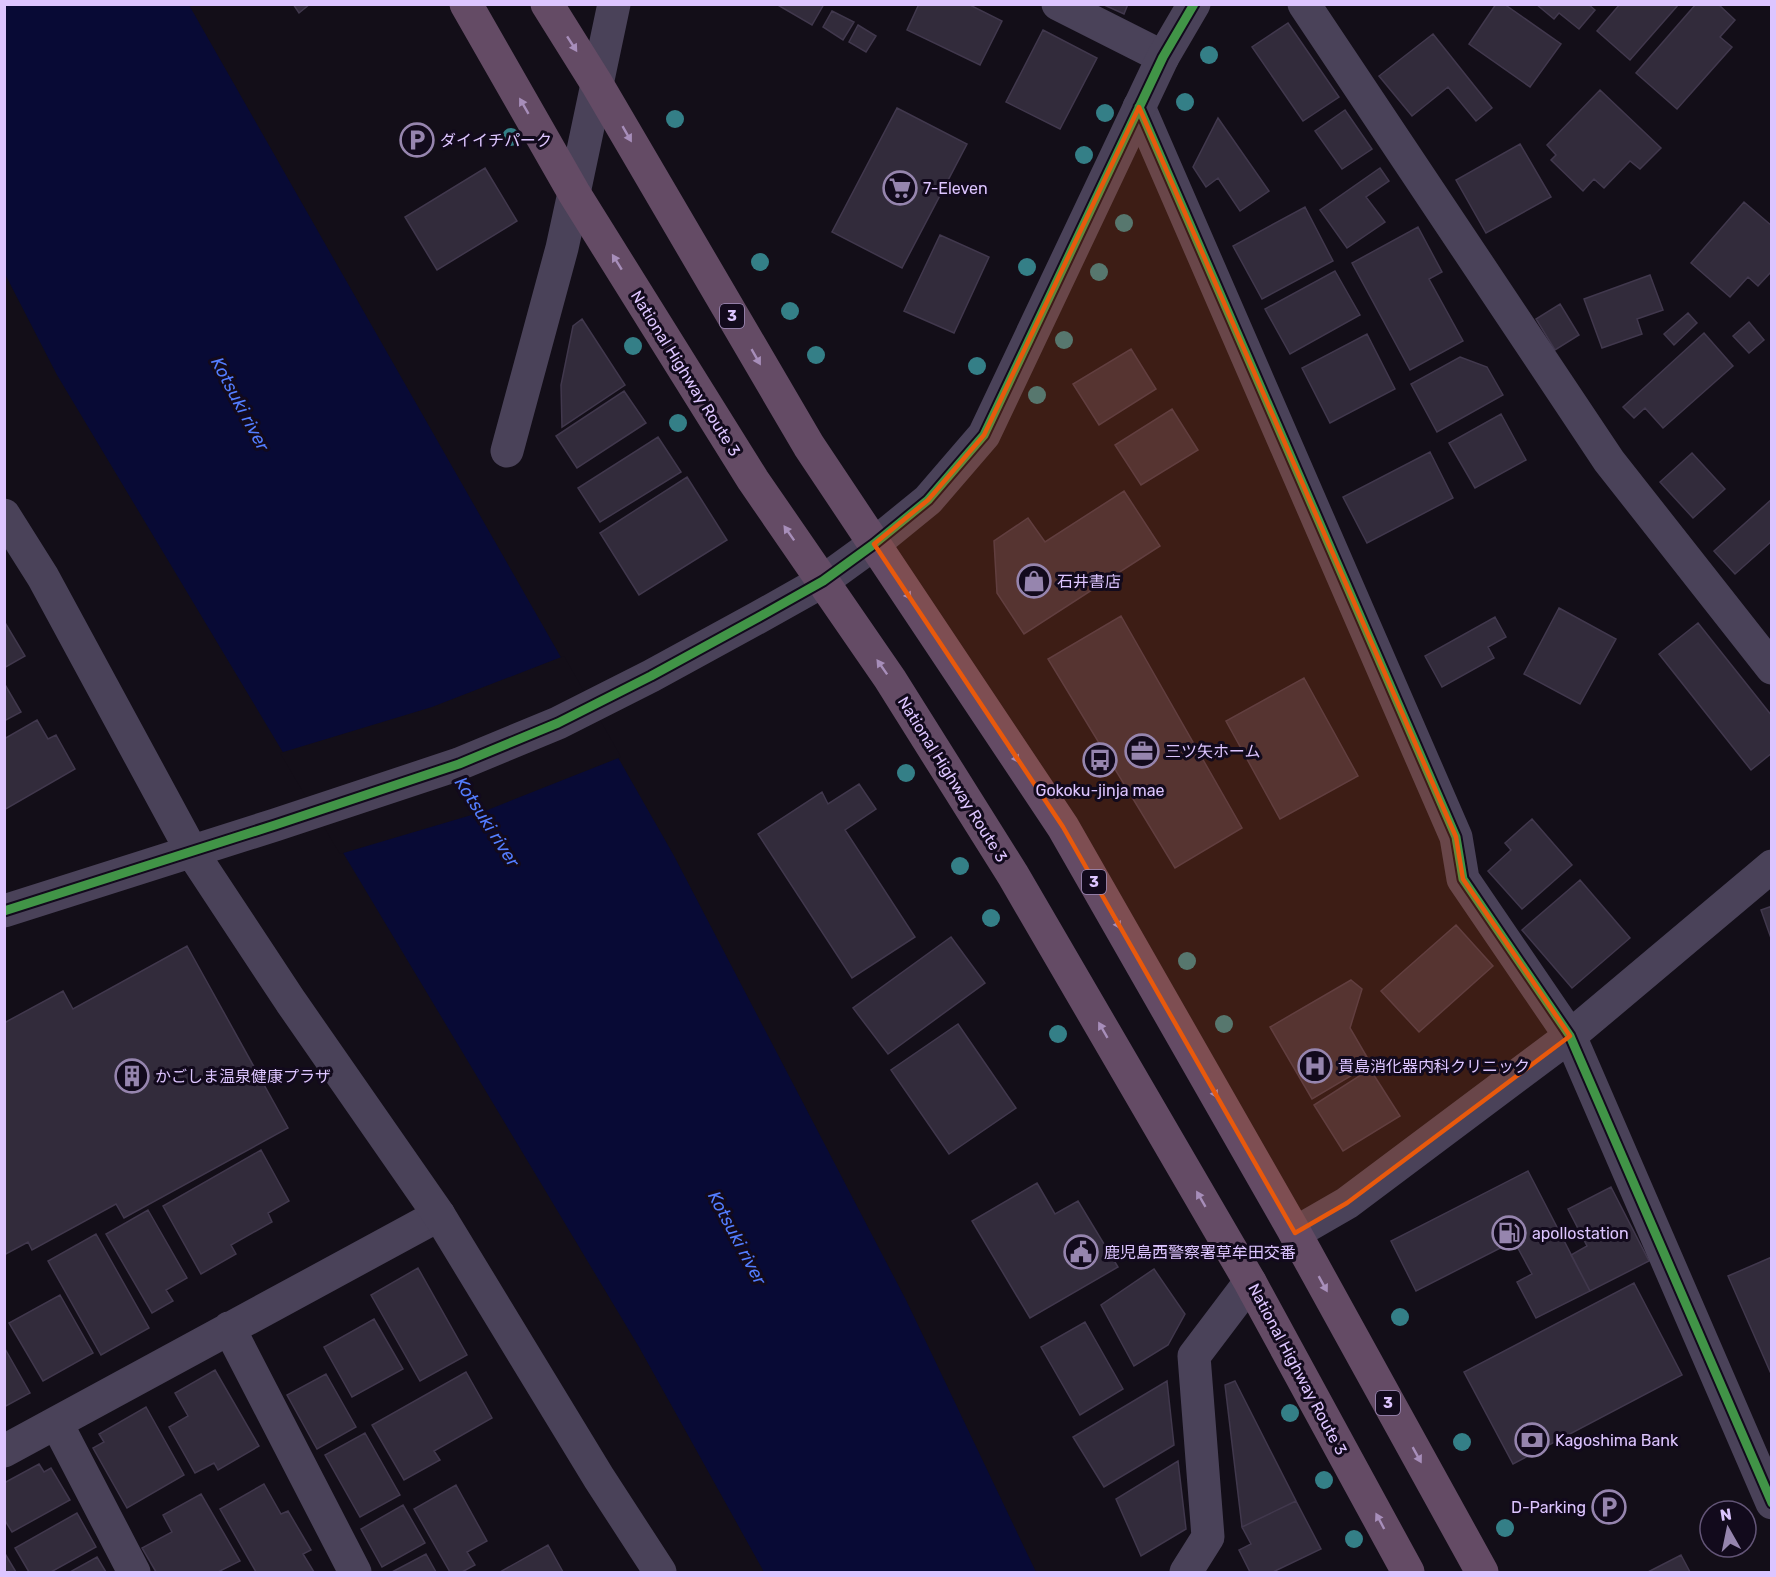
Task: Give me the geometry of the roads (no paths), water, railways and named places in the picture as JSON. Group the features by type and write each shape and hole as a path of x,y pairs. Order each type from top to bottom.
{"highway":[{"name":"National Highway Route 3","path":"466,4 574,193 753,480 890,679 1013,875 1250,1282 1408,1572"},
{"name":"3","path":"547,4 597,84 808,446 1063,827 1295,1233 1482,1572"}],"street":[{"path":"507,451 562,248 614,4"},
{"path":"1058,4 1163,57"},
{"path":"4,911 459,764 558,723 651,676 823,581 874,544 928,500 984,435 1139,106 1163,57 1194,4"},
{"path":"1304,4 1609,461 1772,668"},
{"path":"1139,106 1456,837 1463,879 1570,1036 1772,1503"},
{"path":"4,515 43,577 192,852 291,1002 439,1215 599,1478 660,1572"},
{"path":"1295,1233 1347,1203 1570,1036 1772,866"},
{"path":"4,1451 439,1215"},
{"path":"1186,1572 1208,1537 1194,1356 1250,1282"},
{"path":"230,1328 355,1572"},
{"path":"57,1424 134,1572"}],"water":[{"name":"Kotsuki river","path":"5,5 189,5 673,854 906,1300 1036,1572 764,1572 639,1347 57,375 5,274"}],"place":[{"name":"ダイイチパーク","path":"417,140"},
{"name":"7-Eleven","path":"900,188"},
{"name":"石井書店","path":"1034,581"},
{"name":"三ツ矢ホーム","path":"1142,751"},
{"name":"Gokoku-jinja mae","path":"1100,760"},
{"name":"貴島消化器内科クリニック","path":"1315,1066"},
{"name":"かごしま温泉健康プラザ","path":"132,1076"},
{"name":"apollostation","path":"1509,1233"},
{"name":"鹿児島西警察署草牟田交番","path":"1081,1252"},
{"name":"Kagoshima Bank","path":"1532,1440"},
{"name":"D-Parking","path":"1609,1507"}]}
